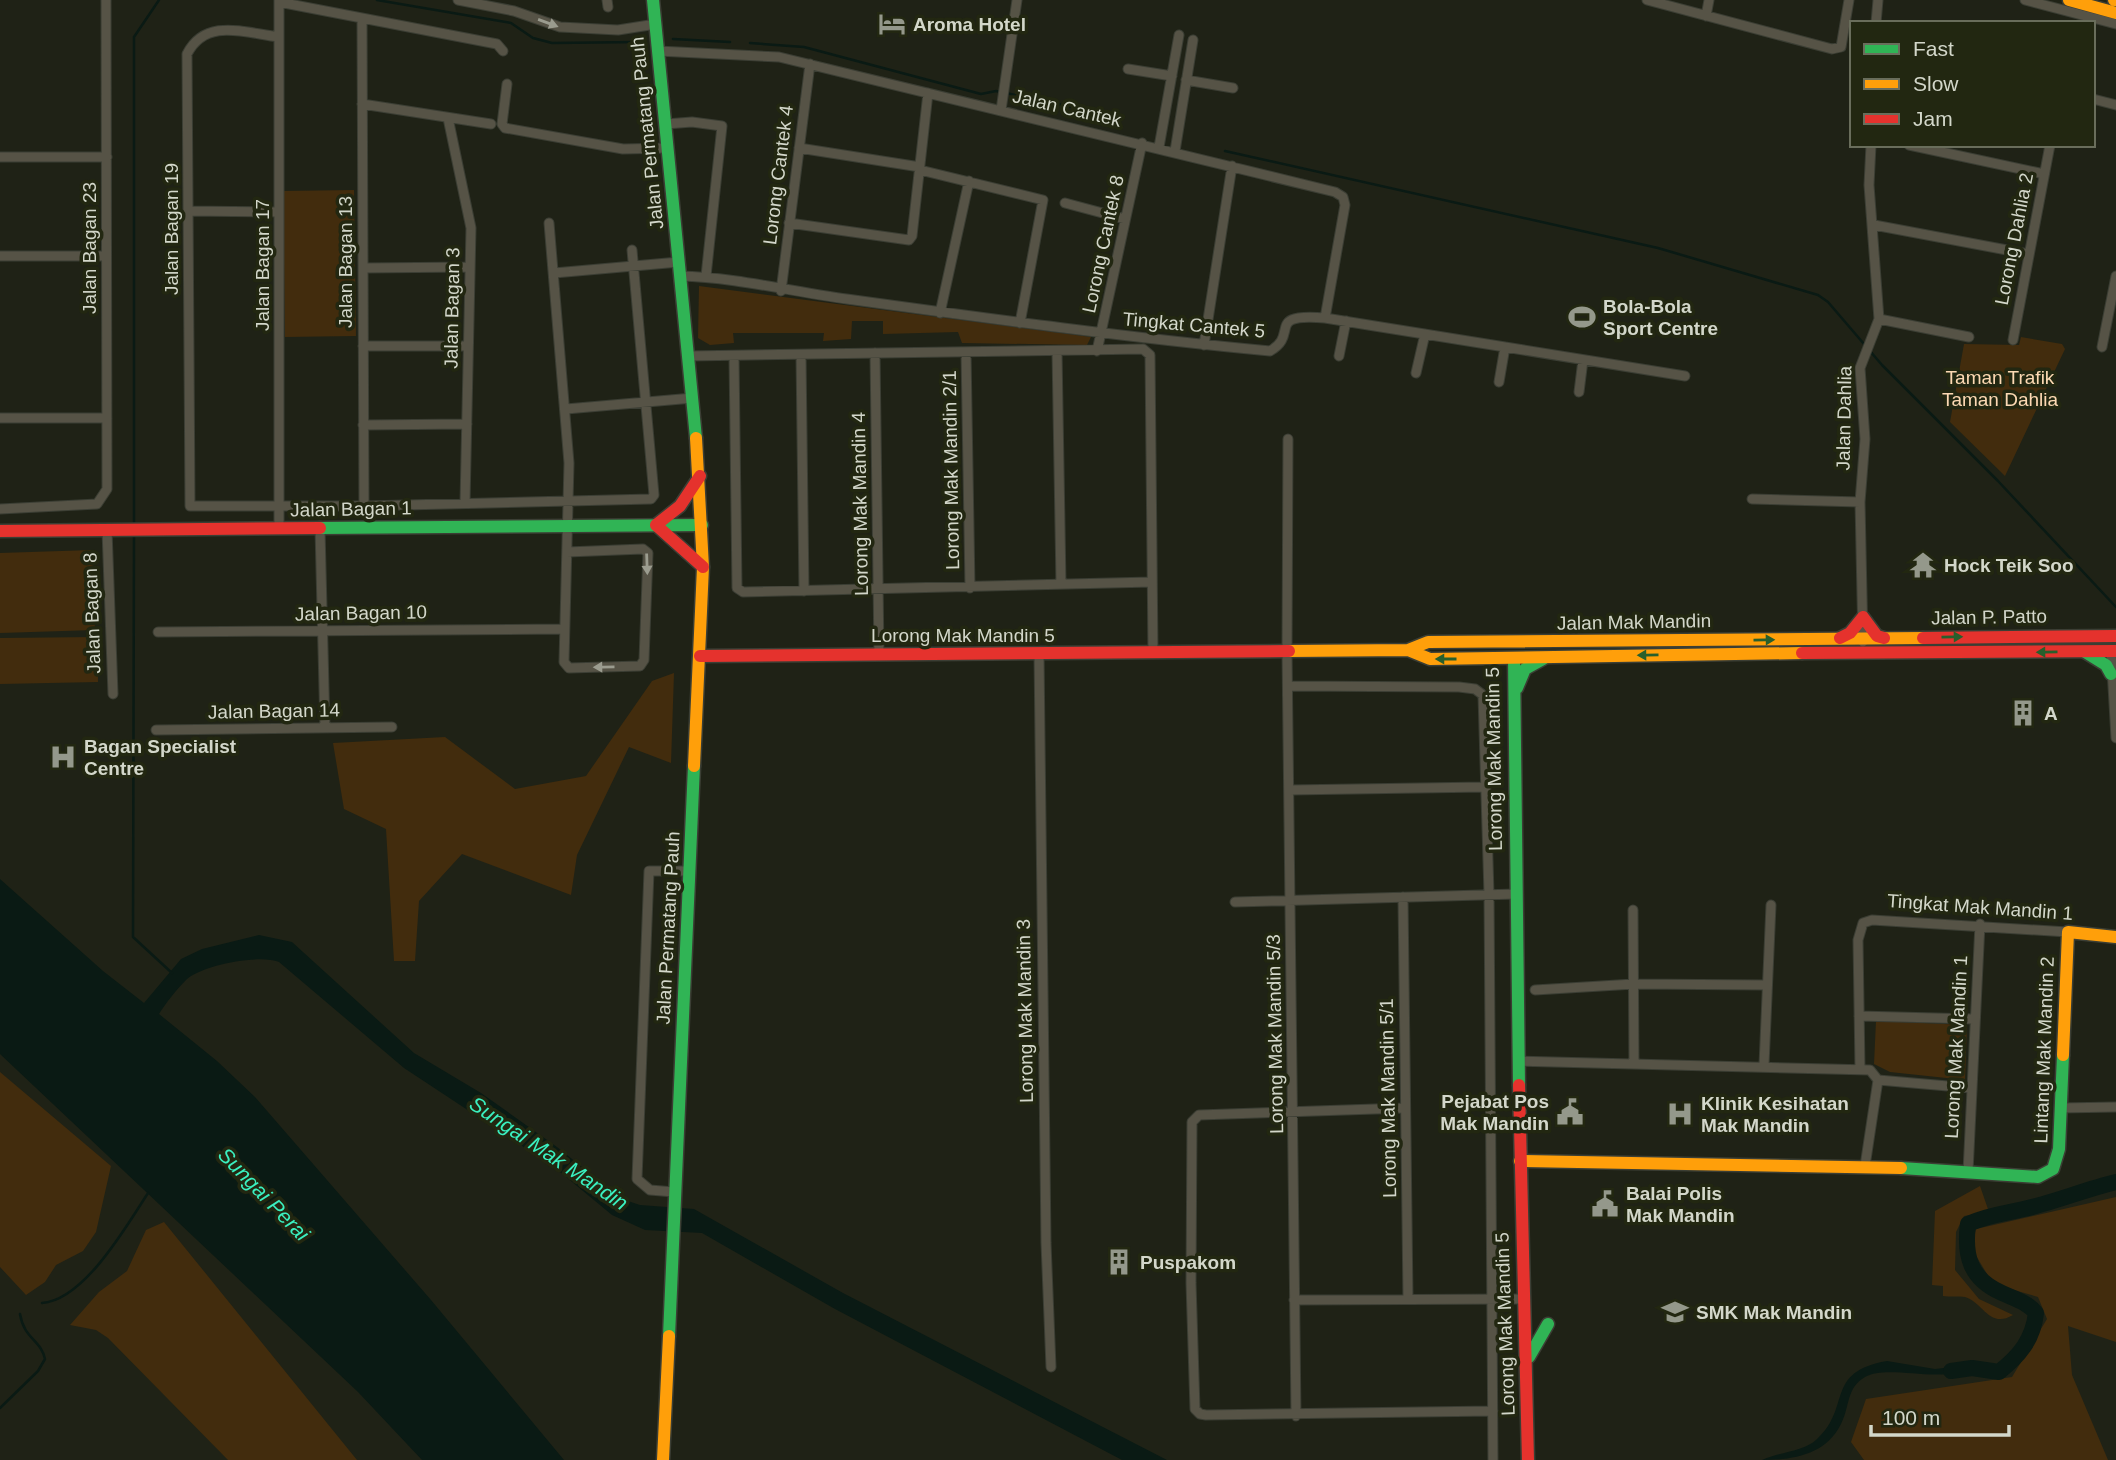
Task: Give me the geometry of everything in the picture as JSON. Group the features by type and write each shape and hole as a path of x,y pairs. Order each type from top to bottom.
{"street":[{"name":"Jalan Bagan 23","path":"0,509 97,504 105,496 106,0"},
{"path":"458,0 514,11 560,27 618,30 656,27"},
{"name":"Jalan Permatang Pauh","path":"653,0 700,476 703,567 663,1460"},
{"path":"1002,106 1017,0"},
{"path":"1647,0 1838,49 1841,47 1848,3"},
{"path":"1706,16 1709,0"},
{"path":"1876,21 1878,0"},
{"path":"2025,0 2116,24"},
{"path":"2068,0 2116,13"},
{"path":"279,1 497,44 503,51"},
{"name":"Jalan Bagan 17","path":"279,1 279,529"},
{"name":"Jalan Bagan 13","path":"362,18 364,506"},
{"name":"Jalan Bagan 19","path":"190,506 187,54 201,35 214,29 279,37"},
{"path":"1159,147 1179,35"},
{"path":"1175,151 1193,40"},
{"name":"Jalan Cantek","path":"658,50 779,57 928,93 1002,106 1335,192 1343,197 1344,217 1325,318"},
{"name":"Lorong Cantek 4","path":"780,291 810,64"},
{"path":"1128,69 1172,76"},
{"path":"1186,80 1233,88"},
{"path":"507,85 502,124 505,128 623,149 668,148"},
{"path":"789,223 909,240 912,236 928,93"},
{"path":"2095,100 2116,105"},
{"path":"362,104 491,124"},
{"name":"Jalan Bagan 3","path":"448,118 470,214 465,503"},
{"path":"666,124 718,124 722,129 706,276"},
{"name":"Lorong Cantek 8","path":"1097,351 1142,143"},
{"name":"Jalan Dahlia","path":"1864,654 1860,502 1865,439 1862,359 1879,318 1869,185 1871,147"},
{"path":"1918,147 2045,174"},
{"name":"Lorong Dahlia 2","path":"2013,340 2050,147"},
{"path":"799,148 920,168 1043,200 1020,323"},
{"path":"0,157 107,157"},
{"path":"1204,345 1232,166"},
{"path":"940,313 969,181"},
{"path":"1065,203 1125,219"},
{"path":"188,211 279,212"},
{"path":"549,223 566,408 569,526 567,552 564,629 564,662 569,668 640,666 644,660 648,553 643,549 567,552"},
{"path":"1874,225 2028,254"},
{"name":"Jalan Permatang Pauh","path":"632,250 647,402 654,495 651,499"},
{"path":"0,256 106,256"},
{"path":"554,273 634,266 680,269"},
{"path":"362,268 470,267"},
{"name":"Tingkat Cantek 5","path":"680,269 780,291 1102,335 1270,351 1278,347 1288,322 1298,316 1346,321 1685,376"},
{"path":"2102,347 2111,322 2116,275"},
{"path":"1879,318 1969,337"},
{"path":"1339,356 1346,321"},
{"path":"1416,373 1425,334"},
{"path":"363,346 468,346"},
{"path":"1499,382 1504,347"},
{"path":"688,356 1143,349 1150,355 1153,653"},
{"path":"1056,351 1061,584"},
{"name":"Lorong Mak Mandin 2/1","path":"966,352 970,588"},
{"name":"Lorong Mak Mandin 4","path":"875,353 879,655"},
{"path":"801,355 804,591"},
{"path":"734,356 737,587 743,592 1152,582"},
{"path":"1579,393 1583,360"},
{"path":"566,408 692,398"},
{"path":"0,418 107,418"},
{"path":"363,425 467,424"},
{"path":"1287,651 1288,439"},
{"path":"700,476 680,506 656,525 680,543 703,567"},
{"name":"Jalan Bagan 1","path":"190,506 364,506 651,499"},
{"path":"1752,499 1860,502"},
{"name":"Jalan Bagan 1","path":"0,531 702,525"},
{"path":"320,529 325,728"},
{"name":"Jalan Bagan 8","path":"112,530 113,694"},
{"path":"1838,639 1850,634 1863,617 1877,636 1884,638"},
{"name":"Jalan Bagan 10","path":"158,632 564,629"},
{"name":"Jalan P. Patto","path":"1863,638 2116,636"},
{"name":"Jalan Mak Mandin","path":"1408,650 1428,642 1863,638"},
{"path":"1486,641 1506,650 1514,659 1530,645 1544,643"},
{"name":"Lorong Mak Mandin 5","path":"700,656 1408,650 1430,659 1514,659 1522,1300 1528,1362 1528,1460"},
{"name":"Lorong Mak Mandin 5/3","path":"1287,651 1296,1416"},
{"path":"2113,651 2111,674 2116,738"},
{"name":"Jalan P. Patto","path":"1864,654 2113,651"},
{"path":"2085,652 2106,665 2111,674"},
{"name":"Lorong Mak Mandin 3","path":"1039,654 1046,1243 1051,1367"},
{"name":"Jalan Mak Mandin","path":"1514,659 1864,654"},
{"path":"1513,706 1519,679 1525,669 1546,657"},
{"path":"1486,659 1504,669 1513,706"},
{"path":"1288,686 1475,690 1483,695 1489,894 1493,1460"},
{"name":"Jalan Bagan 14","path":"156,730 392,727"},
{"path":"1289,790 1485,787"},
{"path":"674,1192 650,1190 637,1178 649,871 690,871"},
{"path":"1235,902 1516,894"},
{"name":"Lorong Mak Mandin 5/1","path":"1403,897 1408,1299"},
{"path":"1764,1065 1771,905"},
{"path":"1633,911 1634,1063"},
{"name":"Tingkat Mak Mandin 1","path":"1860,1069 1858,940 1863,923 1872,919 1980,924 2114,937"},
{"name":"Lorong Mak Mandin 1","path":"1968,1172 1980,924"},
{"name":"Lintang Mak Mandin 2","path":"1968,1172 2038,1177 2053,1169 2059,1149 2068,932"},
{"path":"1535,990 1634,985 1767,985"},
{"path":"1859,1016 1974,1019"},
{"path":"1518,1061 1860,1069 1870,1070 1878,1080 1971,1088"},
{"path":"1865,1166 1878,1080"},
{"path":"2060,1108 2116,1107"},
{"path":"1405,1108 1199,1115 1192,1122 1191,1283 1195,1409 1206,1415 1296,1416 1493,1411"},
{"path":"1520,1161 1865,1166 1968,1172"},
{"path":"1294,1300 1522,1300"},
{"path":"1528,1362 1532,1349 1548,1324"}],"green space":[{"path":"354,190 356,336 285,337 283,191"},
{"path":"699,286 1091,337 1087,345 962,343 958,332 883,334 883,321 852,321 851,339 823,341 824,333 733,333 734,343 710,345 698,338"},
{"name":"Taman Trafik Taman Dahlia","path":"2021,337 2062,344 2065,349 2005,476 1950,422 1964,344 2019,345"},
{"path":"92,550 95,630 0,633 0,553"},
{"path":"97,637 98,682 0,684 0,638"},
{"path":"674,673 671,763 629,747 577,855 571,895 462,854 419,901 415,961 394,961 386,829 344,809 333,743 445,737 515,789 586,776 652,681"},
{"path":"1876,1021 1967,1025 1965,1080 1890,1072 1874,1064"},
{"path":"0,1072 111,1166 96,1232 83,1251 56,1265 45,1282 26,1295 0,1267"},
{"path":"1980,1186 1989,1212 1964,1216 1956,1232 1955,1270 1979,1299 2013,1315 2005,1318 1992,1317 1965,1297 1943,1296 1943,1286 1932,1285 1935,1211"},
{"path":"2116,1197 2116,1342 2068,1326 2072,1375 2108,1460 1864,1460 1851,1442 1866,1399 2012,1377 2047,1319 2038,1297 1993,1284 1972,1249 1976,1229"},
{"path":"164,1222 357,1460 228,1460 108,1338 96,1330 70,1325 99,1292 127,1271 146,1230"}],"water":[{"name":"Sungai Perai","path":"0,879 103,971 144,1003 181,959 202,949 259,935 292,942 414,1053 481,1093 557,1147 622,1199 640,1205 694,1209 843,1293 1167,1460 1122,1460 835,1309 702,1233 645,1230 612,1215 554,1167 404,1068 279,962 258,959 231,962 193,975 171,997 159,1014 217,1061 255,1097 431,1300 564,1460 422,1460 358,1392 0,1054"},
{"path":"1887,1361 1935,1369 1961,1366 1972,1368 1945,1374 1887,1372 1865,1377 1854,1387 1844,1418 1827,1443 1796,1457 1762,1460 1812,1443 1827,1427 1846,1382 1854,1373 1867,1366"}],"waterway":[{"path":"134,524 134,37 159,0"},
{"path":"377,0 511,23 533,38 552,43 640,42"},
{"path":"673,39 730,42"},
{"path":"750,43 804,47 981,94 996,91 1111,115"},
{"path":"1225,151 1658,248 1818,295 1828,302 1882,365 1998,481 2116,607"},
{"path":"134,535 133,937 172,973"},
{"name":"Sungai Mak Mandin","path":"1951,1371 1972,1368 1999,1372 2024,1347 2032,1331 2036,1313 2025,1303 1991,1287 1976,1273 1967,1246 1968,1224 2116,1182"},
{"path":"42,1303 58,1299 88,1276 116,1242 148,1193"},
{"path":"0,1408 38,1371 45,1359 40,1347 25,1329 20,1314"}],"traffic: fast":[{"path":"653,0 696,438"},
{"path":"320,528 702,525"},
{"path":"2085,652 2106,665 2111,674"},
{"path":"1514,659 1519,1085"},
{"path":"1517,688 1525,669 1543,659"},
{"path":"669,1336 694,766"},
{"path":"1901,1168 2038,1177 2053,1169 2059,1149 2063,1055"},
{"path":"1529,1357 1548,1324"}],"traffic: slow":[{"path":"2069,0 2116,13"},
{"path":"694,766 703,567 696,438"},
{"path":"1408,650 1428,642 1923,638"},
{"path":"1289,651 1408,650 1430,659 1802,653"},
{"path":"2063,1055 2068,932 2116,937"},
{"path":"1520,1161 1901,1168"},
{"path":"663,1460 669,1336"}],"traffic: jam":[{"path":"700,476 680,506 656,525 703,567"},
{"path":"0,531 320,528"},
{"path":"1840,638 1850,633 1863,617 1877,636 1884,638"},
{"path":"1923,638 2116,636"},
{"path":"700,656 1289,651"},
{"path":"1802,653 2116,651"},
{"path":"1519,1085 1528,1460"}],"place":[{"name":"Aroma Hotel","path":"892,24"},
{"name":"Bola-Bola Sport Centre","path":"1582,317"},
{"name":"Hock Teik Soo","path":"1923,565"},
{"name":"A","path":"2023,713"},
{"name":"Bagan Specialist Centre","path":"63,757"},
{"name":"Pejabat Pos Mak Mandin","path":"1570,1112"},
{"name":"Klinik Kesihatan Mak Mandin","path":"1680,1114"},
{"name":"Balai Polis Mak Mandin","path":"1605,1204"},
{"name":"Puspakom","path":"1119,1262"},
{"name":"SMK Mak Mandin","path":"1675,1312"}]}
